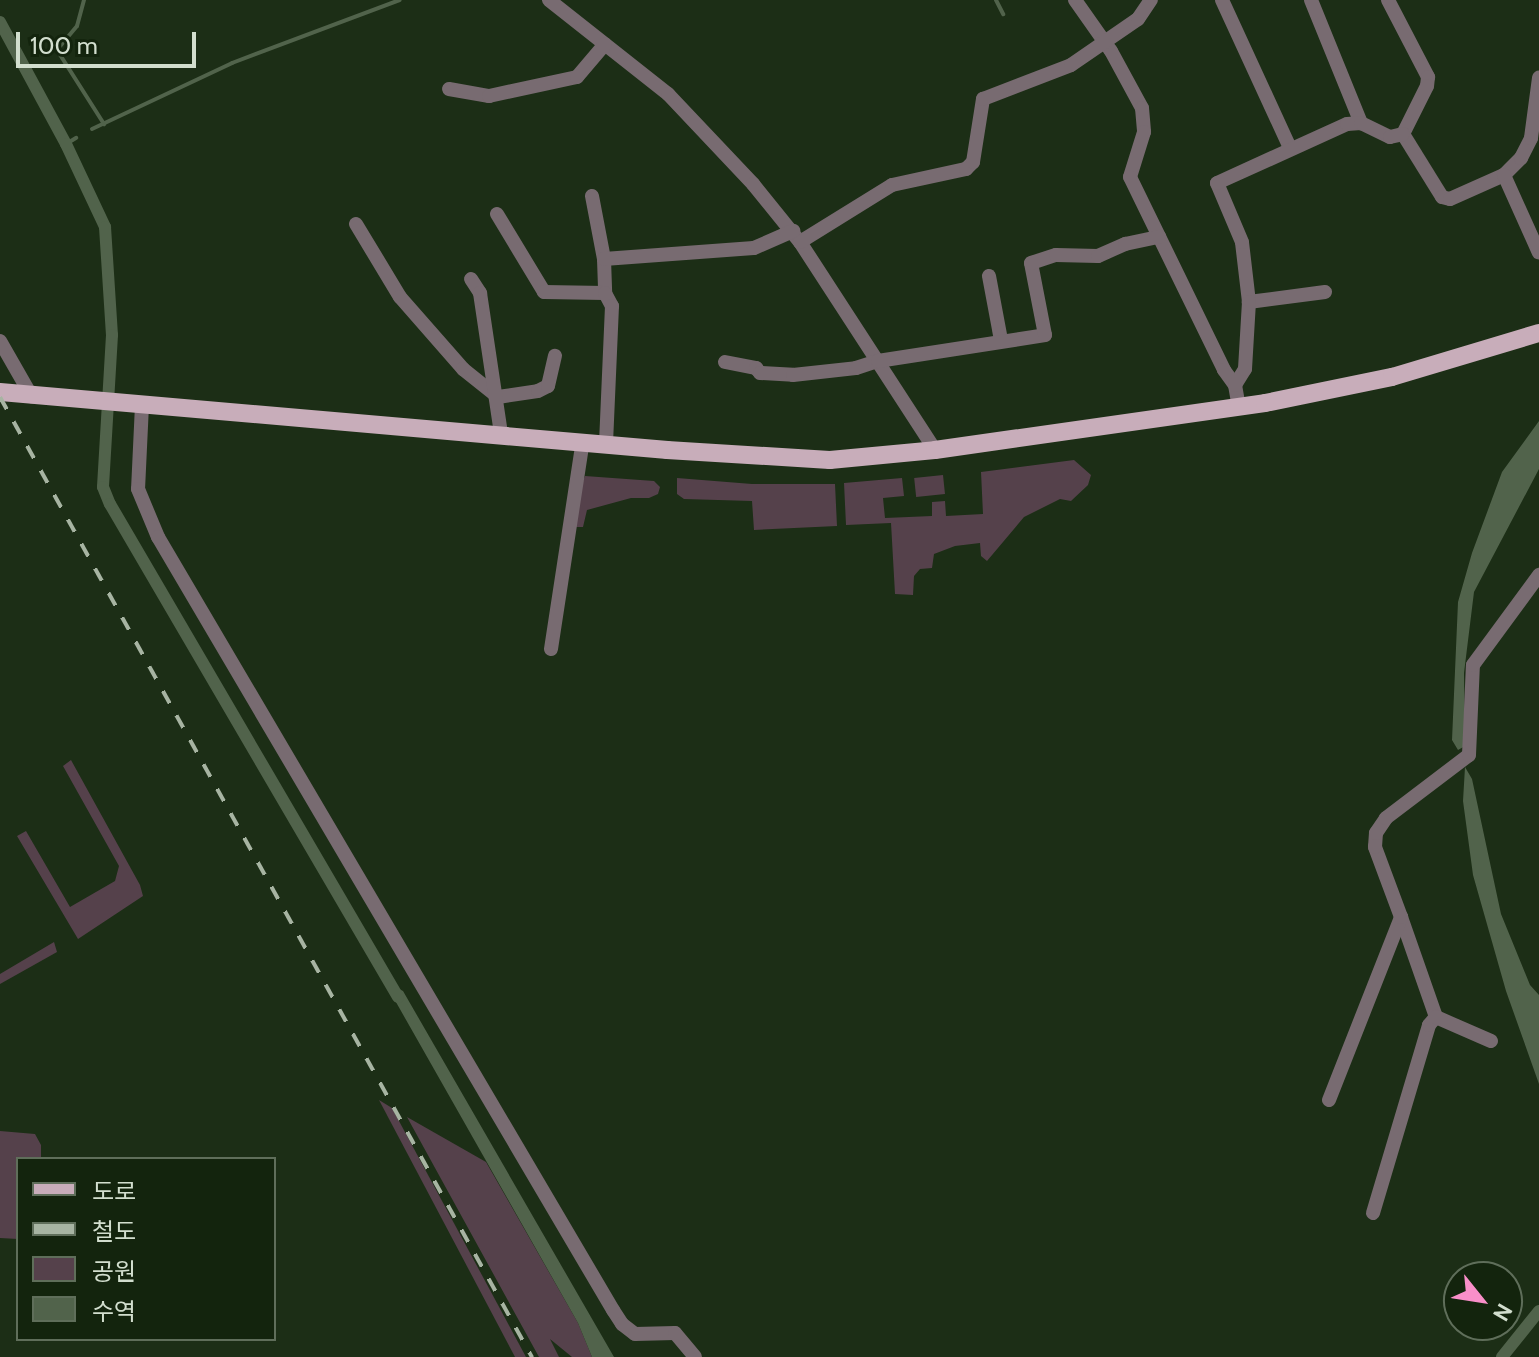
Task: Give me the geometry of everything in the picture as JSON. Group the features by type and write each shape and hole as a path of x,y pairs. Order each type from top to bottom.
{"main road":[{"path":"0,392 830,460 935,450 1239,407 1392,377 1539,333"}],"street":[{"path":"549,0 668,94 704,130 796,236 935,450"},
{"path":"1075,0 1106,43 1142,108 1144,132 1130,177 1224,370 1235,385 1239,407"},
{"path":"604,259 754,248 796,236 892,185 966,169 973,162 983,99 1071,65 1138,19 1151,0"},
{"path":"1222,0 1290,148"},
{"path":"1311,0 1361,123"},
{"path":"1388,0 1428,77 1427,86 1403,134"},
{"path":"449,89 489,96 577,77 605,44"},
{"path":"1403,134 1442,197 1450,199 1504,175 1521,158 1531,138 1539,78"},
{"path":"1235,385 1245,369 1249,302 1242,242 1217,183 1347,124 1361,123 1390,137 1403,134"},
{"path":"1504,175 1539,253"},
{"path":"592,196 604,259 605,293 612,306 606,443"},
{"path":"497,214 544,292 605,293"},
{"path":"356,224 400,297 463,369 498,397 538,391 548,386 555,356"},
{"path":"725,362 756,368 760,373 793,375 856,368 878,361 1045,335 1031,263 1056,255 1098,256 1125,244 1159,237"},
{"path":"989,276 1001,340"},
{"path":"471,279 480,293 498,397 501,434"},
{"path":"1249,302 1325,292"},
{"path":"0,341 32,397"},
{"path":"134,404 138,489 158,537 613,1310 622,1324 635,1334 675,1333 695,1357"},
{"path":"551,649 583,441"},
{"path":"1491,1041 1436,1017 1375,847 1376,833 1386,818 1469,755 1473,665 1539,575"},
{"path":"1329,1100 1401,917"},
{"path":"1373,1213 1410,1083 1429,1025 1436,1017"}],"green space":[{"path":"1074,460 1091,475 1088,485 1071,501 1060,499 1024,517 987,561 981,556 980,543 955,546 934,554 932,568 920,569 914,576 913,595 895,594 891,523 846,525 844,483 902,478 904,496 883,498 885,518 932,516 932,502 945,501 946,516 983,514 981,472"},
{"path":"943,475 945,494 916,497 914,478"},
{"path":"585,476 654,481 660,487 658,494 649,498 631,498 587,510 583,527 575,527 577,497"},
{"path":"677,478 752,484 835,484 837,526 754,530 752,501 684,499 677,494"},
{"path":"71,760 140,885 143,896 78,939 17,836 26,831 70,907 115,881 119,866 63,766"},
{"path":"54,942 57,952 0,984 0,974"},
{"path":"379,1100 392,1108 526,1357 515,1357"},
{"path":"407,1117 486,1162 578,1323 592,1357 572,1357 550,1339 559,1357 539,1357"},
{"path":"0,1131 35,1134 41,1145 41,1157 16,1157 16,1239 0,1238"}],"water":[{"path":"1539,421 1539,469 1474,592 1464,673 1465,746 1458,750 1452,740 1458,602 1472,553 1502,472"},
{"path":"1465,767 1472,779 1501,914 1530,985 1539,995 1539,1084 1506,991 1473,875 1463,801"},
{"path":"384,981 403,991 614,1357 592,1357 578,1323"}],"waterway":[{"path":"84,0 77,26 57,50 104,124"},
{"path":"92,129 232,63 400,0"},
{"path":"996,0 1003,14"},
{"path":"0,22 66,144 105,227 112,335 103,487 110,504 398,997"},
{"path":"66,144 76,138"},
{"path":"1502,1357 1539,1311"}],"railway":[{"path":"0,397 532,1357"}]}
